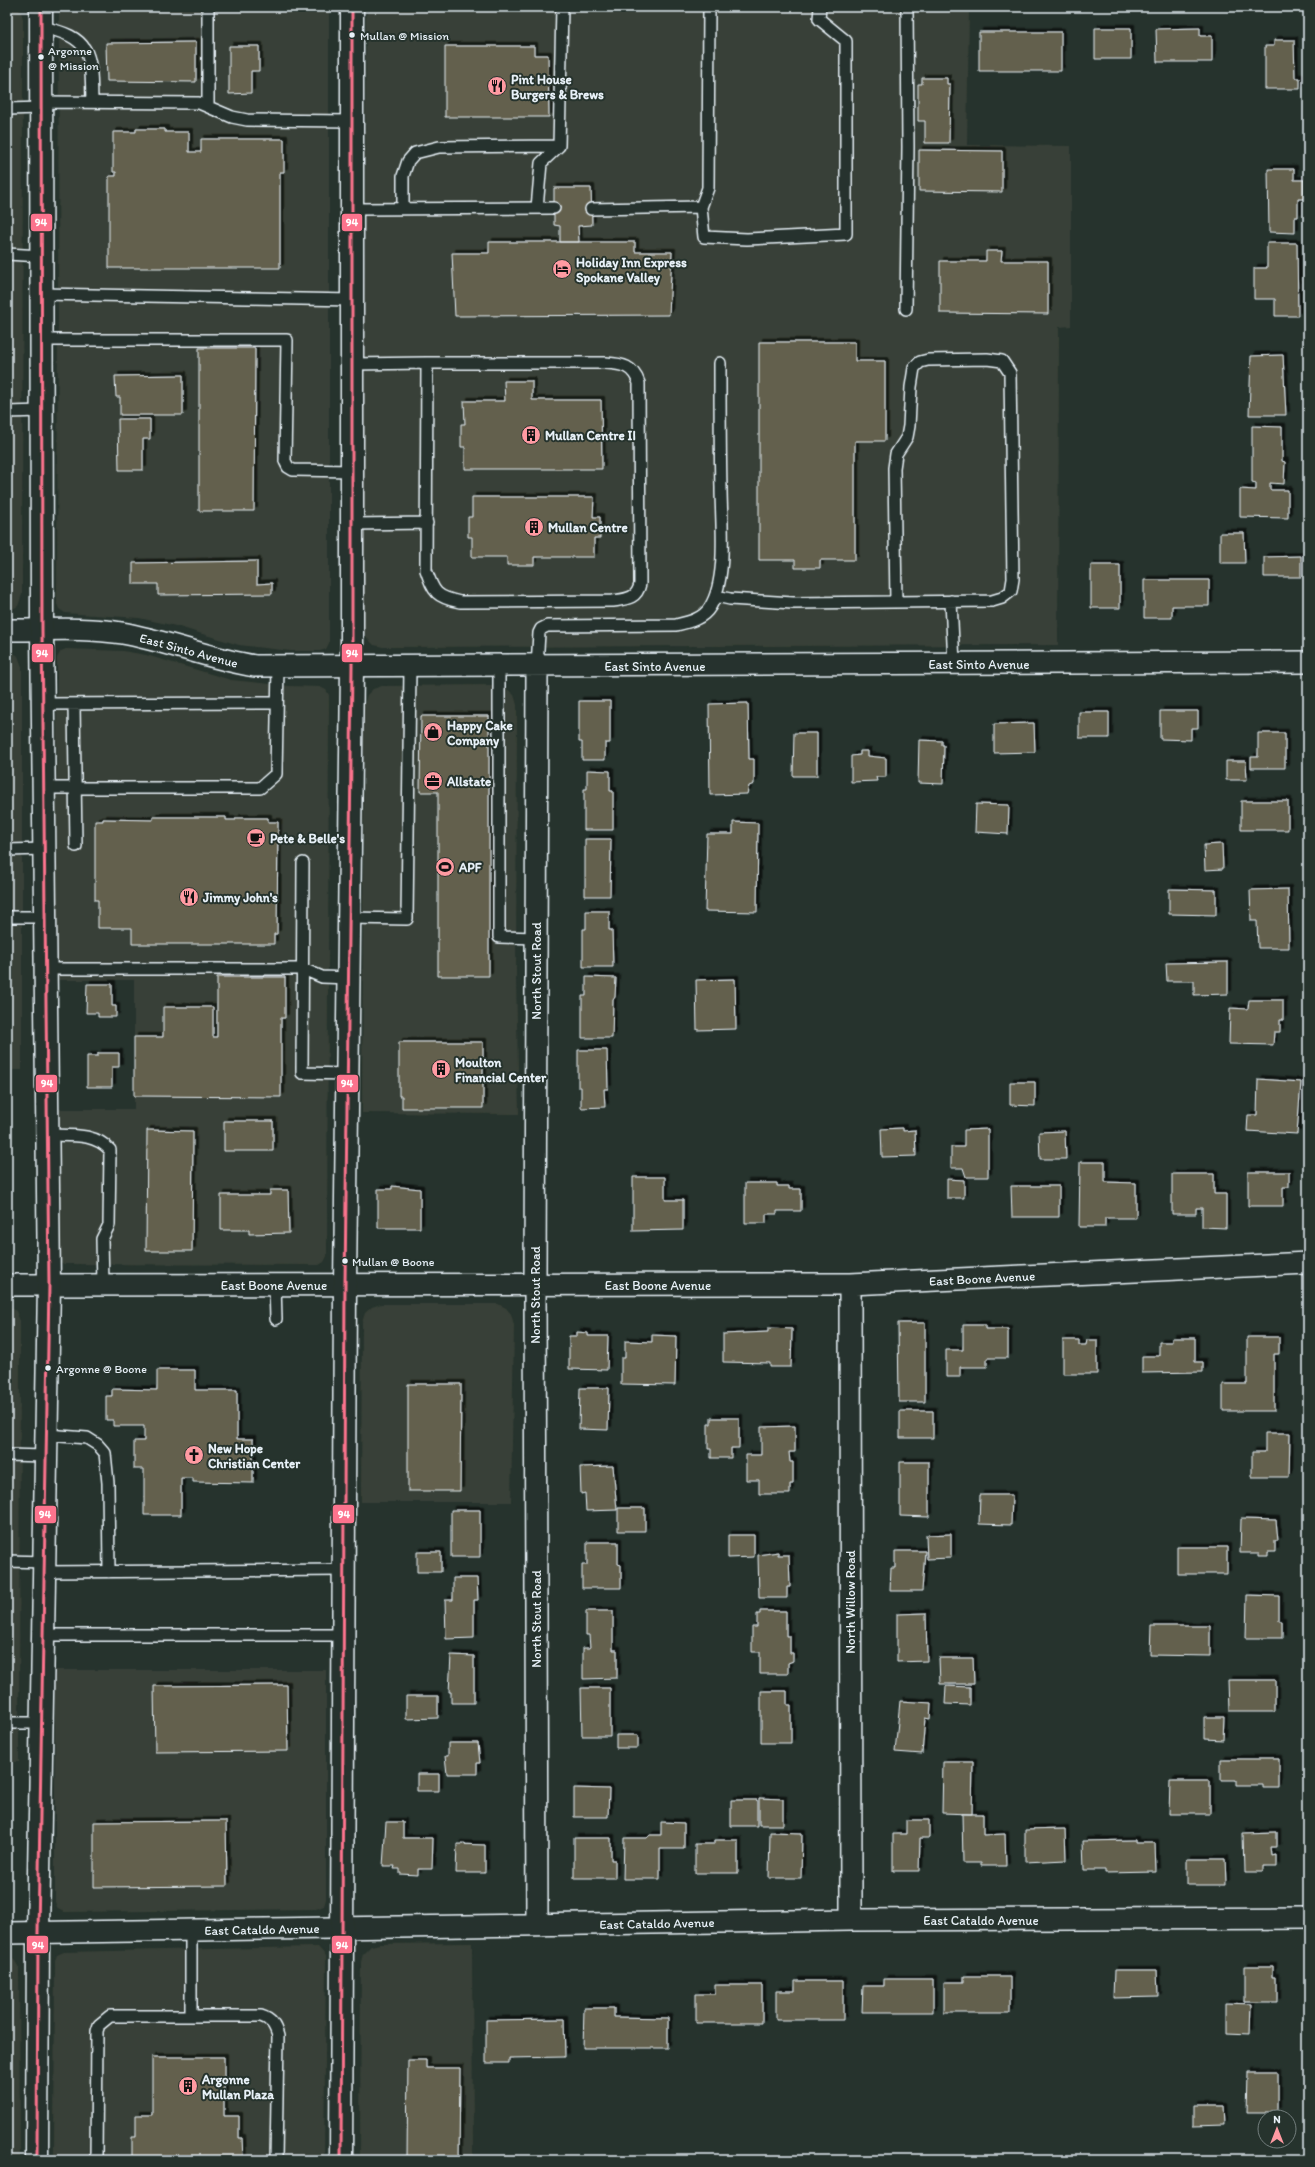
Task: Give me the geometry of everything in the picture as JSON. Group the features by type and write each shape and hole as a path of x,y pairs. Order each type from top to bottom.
{"main road":[{"path":"341,2160 345,1285 352,667 352,7"},
{"path":"37,2160 38,1933 49,1284 42,630 41,17"}],"street":[{"name":"East Sinto Avenue","path":"7,630 85,630 120,633 155,640 224,661 255,666 410,667 1308,662"},
{"name":"North Stout Road","path":"537,666 535,1285 537,1924"},
{"name":"East Boone Avenue","path":"7,1285 850,1284 1308,1263"},
{"name":"North Willow Road","path":"850,1284 851,1920"},
{"name":"East Cataldo Avenue","path":"7,1933 851,1920 1308,1918"}],"lane":[{"path":"208,7 208,106"},
{"path":"537,208 541,163 559,146 562,7"},
{"path":"709,7 708,188 701,208 704,237 747,239 846,234 846,41 819,19 820,7"},
{"path":"906,309 908,147 907,7"},
{"path":"41,17 63,32 76,38 86,49 91,68 92,102"},
{"path":"7,109 92,102 199,103 232,117 247,120 352,121"},
{"path":"403,209 404,176 408,161 415,152 439,147 559,146"},
{"path":"352,209 554,208"},
{"path":"591,208 701,208"},
{"path":"7,254 41,256"},
{"path":"42,294 352,300"},
{"path":"42,340 287,340 285,461 288,467 293,470 352,471"},
{"path":"716,596 730,599 793,603 896,602 951,601 992,601 1002,598 1011,591 1013,579 1010,373 1002,361 987,359 928,360 920,362 914,368 911,387 910,426 907,437 896,454 894,468 896,602"},
{"path":"352,364 428,363 606,362 629,367 636,373 639,383 638,592 633,597 613,601 460,602 444,599 433,591 426,570 428,523 428,363"},
{"path":"537,666 538,633 541,628 546,626 676,625 692,621 705,614 716,596 719,584 721,548 720,363"},
{"path":"7,412 42,411"},
{"path":"352,524 428,523"},
{"path":"951,601 954,664"},
{"path":"44,788 260,788 276,774 278,666"},
{"path":"499,666 499,936 536,938"},
{"path":"349,918 407,919 410,667"},
{"path":"43,704 277,703"},
{"path":"74,704 76,846"},
{"path":"7,850 45,849"},
{"path":"303,863 302,1073 348,1074"},
{"path":"7,917 45,917"},
{"path":"45,969 303,969 322,977 349,978"},
{"path":"48,1135 91,1137 102,1141 110,1150 109,1225 102,1239 103,1284"},
{"path":"275,1285 276,1319"},
{"path":"7,1455 47,1445 87,1438 98,1445 105,1453 108,1483 109,1572"},
{"path":"7,1561 44,1567 109,1572 344,1570"},
{"path":"43,1635 344,1635"},
{"path":"7,1723 42,1723"},
{"path":"191,1930 191,2016"},
{"path":"96,2160 99,2024 110,2016 261,2016 267,2018 275,2027 278,2036 276,2160"}],"shaded area":[{"path":"7,7 16,7 21,12 23,19 22,594 18,606 7,612"},
{"path":"61,7 328,7 329,643 326,649 320,651 291,651 239,645 176,626 139,618 65,613 59,609 57,604 59,13"},
{"path":"372,7 969,7 967,145 1071,146 1071,326 1059,327 1058,645 383,647 374,645 363,631 366,18 368,11"},
{"path":"7,649 18,656 22,667 22,1070 7,1070"},
{"path":"66,649 123,651 146,655 231,680 289,686 320,687 326,690 329,695 327,1256 324,1262 319,1265 64,1264 58,1261 56,1109 134,1109 134,980 56,980 57,658 61,651"},
{"path":"496,685 506,688 514,695 517,705 516,979 519,1114 362,1113 364,705 367,695 373,689 382,686"},
{"path":"381,1304 498,1304 506,1308 511,1314 514,1325 511,1502 361,1502 362,1323 365,1313 372,1307"},
{"path":"7,1305 16,1311 20,1321 19,1762 7,1762"},
{"path":"55,1670 326,1670 326,1899 324,1906 316,1909 64,1912 58,1909 55,1902"},
{"path":"472,1943 473,2160 360,2160 361,1962 363,1954 371,1946 380,1944"},
{"path":"318,1947 326,1956 324,2160 54,2160 55,1961 57,1955 64,1952"},
{"path":"7,1954 15,1961 19,1968 20,2160 7,2160"}],"building":[{"path":"1095,28 1131,28 1131,59 1095,59"},
{"path":"1200,28 1200,36 1212,36 1212,62 1157,62 1156,29"},
{"path":"979,32 1061,32 1061,71 979,71"},
{"path":"1274,40 1294,40 1295,78 1300,78 1300,89 1265,89 1265,46 1274,46"},
{"path":"196,42 196,82 107,81 106,43"},
{"path":"229,46 259,46 259,71 251,71 251,93 229,94"},
{"name":"Pint House Burgers & Brews","path":"445,46 534,46 534,55 548,55 549,117 445,117"},
{"path":"922,78 947,78 947,84 950,84 949,143 925,143 925,121 918,121 918,84 922,84"},
{"path":"136,129 165,129 165,132 189,132 189,152 201,152 201,139 284,139 284,172 280,172 280,268 109,268 109,176 116,176 116,172 113,172 113,132 136,132"},
{"path":"919,150 1002,151 1002,192 919,191"},
{"path":"1268,169 1294,169 1294,180 1304,180 1304,199 1298,199 1298,217 1295,217 1295,233 1269,232"},
{"path":"554,188 591,188 592,225 578,226 579,242 560,242 560,226 554,225"},
{"name":"Holiday Inn Express Spokane Valley","path":"489,242 635,242 635,252 672,252 669,315 455,316 452,253 489,253"},
{"path":"1267,243 1297,243 1298,316 1275,316 1275,299 1254,299 1254,268 1267,268"},
{"path":"986,251 1002,251 1001,261 1048,261 1048,314 940,313 940,261 986,261"},
{"path":"759,342 855,342 855,361 885,361 885,441 855,441 855,560 820,560 820,568 795,568 795,560 759,560"},
{"path":"199,348 255,348 254,511 199,511"},
{"path":"1283,355 1286,415 1249,415 1251,356"},
{"path":"183,375 183,415 120,415 120,397 116,397 115,376"},
{"name":"Mullan Centre II","path":"504,381 532,381 532,400 601,400 602,469 465,469 465,447 461,447 461,424 465,424 464,401 505,401"},
{"path":"118,419 150,419 150,439 143,439 143,470 119,470"},
{"path":"1252,426 1282,427 1282,461 1285,462 1284,484 1270,483 1270,490 1288,490 1288,518 1240,517 1240,489 1256,490 1256,483 1252,482"},
{"name":"Mullan Centre","path":"472,497 594,497 593,517 600,517 600,538 594,538 594,557 534,557 534,565 507,565 507,557 472,557 472,537 468,537 468,517 472,517"},
{"path":"1220,533 1244,533 1245,563 1220,563"},
{"path":"1301,556 1301,577 1264,577 1264,557"},
{"path":"257,561 257,584 272,583 272,594 158,595 158,584 133,584 133,563"},
{"path":"1091,565 1120,565 1120,608 1091,608"},
{"path":"1144,580 1209,580 1209,606 1172,606 1172,618 1144,618"},
{"path":"579,701 610,701 610,743 605,743 605,760 582,760 582,742 579,742"},
{"path":"748,703 749,759 754,759 754,784 749,786 747,794 710,795 709,704"},
{"path":"1160,711 1198,711 1198,728 1191,728 1191,740 1160,739"},
{"path":"1079,712 1109,712 1109,738 1079,738"},
{"path":"421,716 489,716 489,976 438,976 438,792 420,792"},
{"path":"1034,723 1035,752 994,753 994,724"},
{"path":"794,733 817,733 817,776 793,776"},
{"path":"1258,733 1285,733 1285,768 1251,768 1251,757 1258,757"},
{"path":"919,740 942,741 942,745 944,745 943,784 918,783"},
{"path":"860,751 868,751 868,756 886,758 886,777 876,777 877,781 851,782 851,756 860,755"},
{"path":"1226,761 1246,761 1247,780 1226,780"},
{"path":"587,770 610,771 610,791 613,791 613,830 584,830 584,789 587,789"},
{"path":"1241,801 1288,801 1288,830 1241,830"},
{"path":"976,804 1009,805 1008,834 975,832"},
{"path":"153,817 226,817 226,820 236,820 236,818 268,818 268,822 278,822 277,934 274,934 274,944 132,944 132,928 98,928 98,900 95,900 95,821 103,821 103,819 153,820"},
{"path":"733,822 758,823 757,912 705,911 707,834 733,834"},
{"path":"585,839 611,839 610,896 585,896"},
{"path":"1222,844 1223,869 1205,870 1204,845"},
{"path":"1169,889 1216,890 1216,915 1169,914"},
{"path":"1288,889 1289,948 1258,948 1257,921 1251,921 1250,890"},
{"path":"586,911 609,911 609,930 612,930 613,967 583,967 583,929 586,929"},
{"path":"1228,962 1228,994 1194,995 1194,981 1167,981 1166,963"},
{"path":"217,977 285,977 285,1018 281,1018 281,1097 134,1096 134,1037 163,1037 163,1007 213,1007 213,1037 217,1037"},
{"path":"586,977 616,978 615,997 613,1000 612,1038 582,1038 582,996 586,996"},
{"path":"735,979 736,1029 697,1030 696,980"},
{"path":"87,984 112,984 112,1006 116,1006 116,1017 98,1017 98,1013 86,1013"},
{"path":"1249,1000 1283,1000 1283,1020 1280,1020 1280,1032 1274,1032 1273,1045 1229,1044 1230,1008 1248,1009"},
{"name":"Moulton Financial Center","path":"399,1042 483,1042 483,1108 402,1108 402,1096 399,1096"},
{"path":"578,1050 607,1050 608,1089 604,1089 605,1107 581,1108 581,1087 578,1087"},
{"path":"98,1053 119,1053 119,1067 112,1067 112,1087 87,1087 87,1056 98,1056"},
{"path":"1258,1079 1301,1082 1297,1134 1247,1131 1248,1115 1257,1115"},
{"path":"1010,1082 1035,1082 1035,1106 1010,1105"},
{"path":"224,1121 273,1121 273,1151 224,1151"},
{"path":"903,1128 903,1131 915,1130 916,1156 882,1157 881,1129"},
{"path":"988,1129 988,1177 966,1177 963,1168 951,1168 951,1147 964,1147 964,1130"},
{"path":"147,1130 193,1131 192,1251 146,1251"},
{"path":"1065,1131 1066,1159 1040,1159 1039,1132"},
{"path":"1080,1162 1105,1162 1105,1182 1136,1183 1136,1218 1105,1218 1105,1227 1079,1227"},
{"path":"1248,1172 1289,1172 1289,1187 1283,1187 1283,1206 1248,1206"},
{"path":"1172,1174 1214,1174 1214,1194 1226,1194 1226,1228 1202,1227 1202,1208 1196,1208 1196,1214 1172,1214"},
{"path":"633,1177 665,1177 665,1200 683,1200 683,1230 633,1231"},
{"path":"947,1179 964,1180 964,1198 947,1198"},
{"path":"745,1183 777,1183 777,1186 789,1186 789,1189 801,1189 801,1211 777,1211 777,1214 766,1214 766,1223 745,1223"},
{"path":"392,1186 420,1189 420,1228 378,1228 378,1189 392,1189"},
{"path":"1011,1186 1059,1186 1059,1217 1012,1217"},
{"path":"270,1190 288,1190 289,1233 249,1234 249,1230 221,1230 221,1195 270,1195"},
{"path":"898,1323 925,1323 925,1402 899,1402"},
{"path":"963,1325 986,1325 986,1329 1008,1329 1008,1358 987,1358 987,1367 960,1367 960,1377 946,1377 946,1350 963,1350"},
{"path":"768,1328 792,1329 791,1367 770,1367 770,1363 723,1362 723,1334 768,1332"},
{"path":"577,1332 588,1333 588,1336 608,1336 607,1370 569,1369 569,1336 577,1336"},
{"path":"652,1335 676,1336 675,1385 621,1384 621,1358 625,1358 625,1341 652,1342"},
{"path":"1247,1337 1279,1337 1279,1354 1274,1354 1274,1411 1223,1411 1223,1384 1247,1384"},
{"path":"1172,1338 1195,1338 1195,1362 1203,1362 1203,1372 1142,1373 1142,1356 1159,1356 1159,1342 1172,1342"},
{"path":"1063,1340 1079,1340 1079,1345 1086,1345 1087,1340 1097,1340 1097,1374 1063,1374"},
{"name":"New Hope Christian Center","path":"157,1370 195,1370 195,1390 237,1390 237,1439 253,1439 253,1483 193,1482 193,1478 181,1478 181,1515 144,1515 144,1469 134,1469 134,1441 144,1441 144,1426 113,1426 113,1420 106,1420 106,1396 112,1396 112,1389 157,1390"},
{"path":"408,1384 461,1384 460,1491 408,1491"},
{"path":"580,1388 609,1388 608,1430 579,1429"},
{"path":"900,1411 933,1411 933,1438 900,1438"},
{"path":"711,1418 739,1418 739,1448 731,1448 731,1458 711,1458 711,1449 708,1449 708,1424 711,1424"},
{"path":"795,1426 795,1452 789,1452 790,1462 793,1462 793,1484 790,1484 790,1494 759,1494 759,1480 746,1480 746,1455 761,1455 761,1427"},
{"path":"1265,1433 1290,1433 1289,1477 1252,1477 1252,1452 1265,1452"},
{"path":"900,1462 929,1462 929,1517 900,1516"},
{"path":"613,1466 617,1510 586,1511 585,1493 581,1494 580,1467"},
{"path":"980,1495 1012,1495 1011,1525 979,1524"},
{"path":"618,1508 645,1508 645,1531 618,1531"},
{"path":"451,1510 480,1510 480,1557 451,1557"},
{"path":"1241,1519 1276,1520 1278,1541 1275,1541 1275,1552 1268,1552 1268,1556 1259,1556 1259,1553 1240,1553"},
{"path":"951,1534 951,1558 927,1559 926,1535"},
{"path":"728,1535 754,1535 754,1557 728,1558"},
{"path":"587,1542 618,1542 618,1564 621,1565 621,1588 582,1588 582,1565 587,1565"},
{"path":"1177,1547 1227,1547 1227,1574 1177,1574"},
{"path":"895,1551 925,1551 922,1591 890,1591 891,1568 895,1568"},
{"path":"417,1552 441,1552 441,1572 417,1572"},
{"path":"778,1552 778,1555 789,1555 790,1587 787,1587 787,1598 759,1598 758,1555"},
{"path":"453,1578 477,1578 478,1600 474,1600 474,1638 446,1639 445,1600 453,1600"},
{"path":"1247,1595 1279,1596 1279,1621 1282,1621 1282,1638 1246,1638"},
{"path":"586,1611 613,1611 613,1650 617,1650 617,1678 583,1679 583,1648 590,1648 589,1635 586,1635"},
{"path":"760,1611 786,1611 786,1636 790,1636 790,1653 793,1653 793,1661 788,1663 788,1674 760,1674 760,1652 752,1652 752,1627 757,1627 757,1614 760,1614"},
{"path":"926,1613 927,1661 897,1662 897,1614"},
{"path":"1151,1626 1210,1626 1210,1656 1150,1655"},
{"path":"451,1655 474,1656 474,1703 451,1703 451,1692 449,1692"},
{"path":"939,1658 973,1658 974,1684 940,1684"},
{"path":"1228,1680 1275,1680 1275,1712 1229,1712"},
{"path":"287,1685 288,1751 155,1752 154,1686"},
{"path":"946,1686 970,1687 970,1705 945,1704"},
{"path":"581,1688 610,1688 610,1736 582,1736"},
{"path":"761,1691 787,1691 787,1705 791,1705 791,1743 761,1743"},
{"path":"406,1696 438,1696 438,1718 406,1719"},
{"path":"900,1701 931,1703 930,1719 925,1718 922,1754 895,1752"},
{"path":"1204,1717 1224,1717 1223,1740 1204,1739"},
{"path":"616,1735 638,1735 638,1748 616,1748"},
{"path":"448,1743 478,1743 480,1763 477,1763 477,1774 447,1774 445,1756 448,1756"},
{"path":"1221,1759 1279,1759 1279,1788 1263,1788 1263,1785 1236,1785 1236,1780 1221,1780"},
{"path":"943,1762 973,1762 972,1814 942,1813"},
{"path":"417,1774 439,1774 439,1791 417,1791"},
{"path":"1170,1781 1210,1781 1210,1814 1169,1814"},
{"path":"574,1788 609,1789 608,1817 574,1817"},
{"path":"759,1798 783,1799 783,1825 759,1825"},
{"path":"731,1800 757,1800 757,1826 731,1826"},
{"path":"962,1814 983,1814 983,1835 1005,1834 1006,1866 981,1866 981,1863 963,1863"},
{"path":"906,1820 929,1820 929,1838 920,1838 919,1871 893,1871 893,1834 906,1834"},
{"path":"226,1821 227,1886 94,1887 94,1822"},
{"path":"386,1822 403,1822 403,1838 433,1838 432,1869 418,1869 418,1875 400,1874 400,1869 394,1869 395,1866 383,1866"},
{"path":"661,1822 684,1823 684,1849 660,1849 660,1879 623,1879 624,1838 647,1838 650,1835 661,1835"},
{"path":"1065,1829 1066,1860 1025,1862 1025,1830"},
{"path":"770,1832 802,1833 801,1878 769,1878"},
{"path":"1277,1832 1277,1848 1271,1848 1272,1857 1276,1856 1276,1867 1263,1867 1263,1872 1243,1872 1242,1833"},
{"path":"574,1838 611,1838 611,1860 615,1860 615,1878 574,1878"},
{"path":"715,1840 738,1840 738,1873 695,1873 695,1844 715,1844"},
{"path":"1135,1840 1135,1843 1155,1843 1156,1872 1105,1873 1105,1870 1084,1870 1083,1841"},
{"path":"457,1844 485,1845 485,1873 456,1873"},
{"path":"1187,1859 1225,1859 1226,1885 1187,1885"},
{"path":"1244,1966 1274,1966 1274,1978 1277,1978 1277,2002 1244,2002"},
{"path":"1114,1970 1157,1970 1158,1997 1113,1998"},
{"path":"964,1976 1010,1976 1010,2013 944,2013 944,1982 964,1982"},
{"path":"884,1979 933,1979 933,2012 862,2012 863,1986 884,1986"},
{"path":"795,1981 843,1981 843,2020 776,2020 776,1991 795,1991"},
{"path":"715,1985 762,1985 762,2023 696,2023 696,1994 715,1994"},
{"path":"1226,2004 1251,2005 1250,2034 1226,2033"},
{"path":"584,2008 614,2008 614,2017 668,2018 668,2048 583,2048"},
{"path":"564,2019 565,2057 509,2058 509,2063 486,2063 486,2020"},
{"name":"Argonne Mullan Plaza","path":"152,2057 224,2057 224,2116 239,2116 239,2138 242,2138 243,2160 132,2160 132,2137 136,2137 136,2115 152,2115"},
{"path":"408,2060 426,2060 426,2068 460,2068 459,2160 407,2160"},
{"path":"1247,2072 1278,2072 1278,2109 1257,2109 1257,2112 1246,2112"},
{"path":"1194,2107 1224,2107 1225,2125 1194,2126"}],"transit line":[{"name":"94","path":"37,2160 38,1933 49,1284 42,630 41,7"},
{"name":"94","path":"341,2160 345,1285 352,667 352,7"}],"place":[{"name":"Mullan @ Mission","path":"352,35"},
{"name":"Argonne @ Mission","path":"41,57"},
{"name":"Pint House Burgers & Brews","path":"497,86"},
{"name":"Holiday Inn Express Spokane Valley","path":"562,269"},
{"name":"Mullan Centre II","path":"531,435"},
{"name":"Mullan Centre","path":"534,527"},
{"name":"Happy Cake Company","path":"433,732"},
{"name":"Allstate","path":"433,781"},
{"name":"Pete & Belle's","path":"256,838"},
{"name":"APF","path":"445,867"},
{"name":"Jimmy John's","path":"189,897"},
{"name":"Moulton Financial Center","path":"441,1069"},
{"name":"Mullan @ Boone","path":"345,1261"},
{"name":"Argonne @ Boone","path":"48,1368"},
{"name":"New Hope Christian Center","path":"194,1455"},
{"name":"Argonne Mullan Plaza","path":"188,2086"}]}
